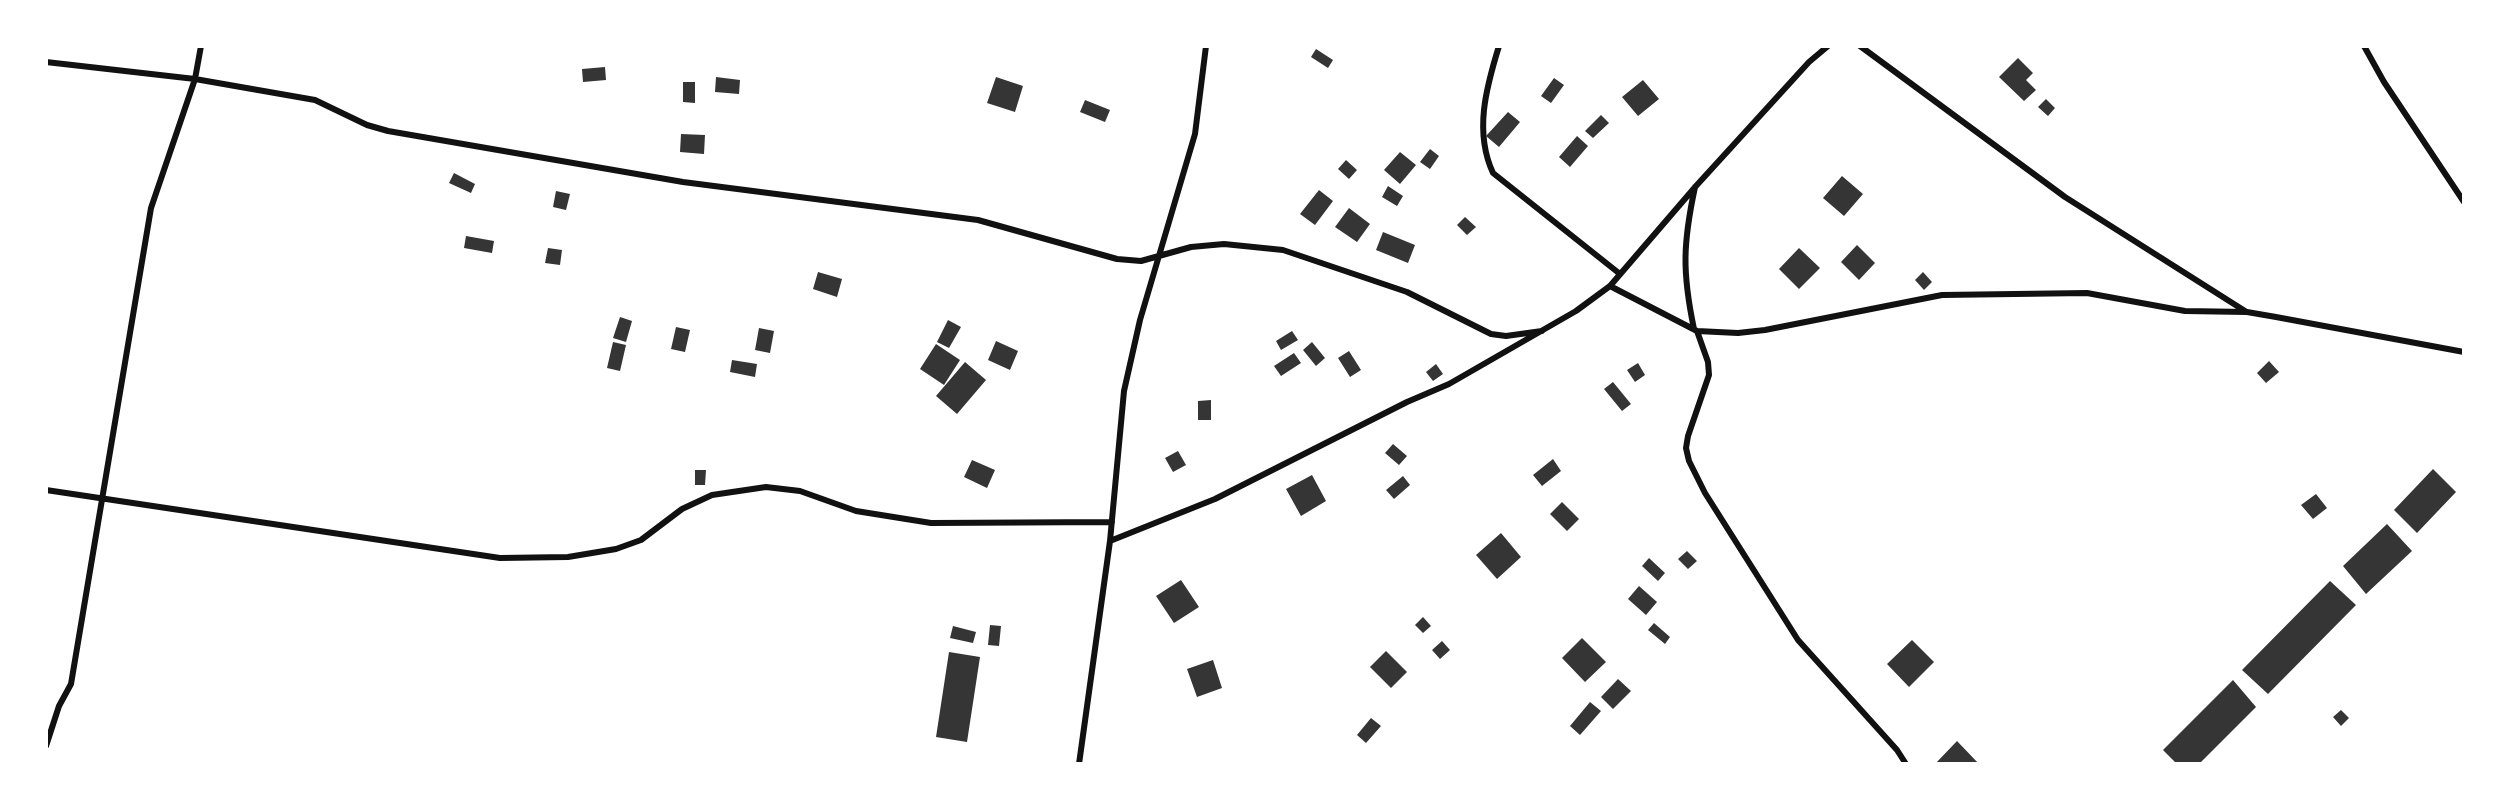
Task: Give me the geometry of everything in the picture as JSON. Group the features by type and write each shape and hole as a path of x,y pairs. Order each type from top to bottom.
{"street":[{"path":"46,746 59,706 71,684 152,208 195,79 201,46"},
{"path":"1078,764 1110,541 1124,391 1158,258 1195,134 1206,46"},
{"path":"1499,46 1486,87 1483,122 1485,155 1493,173 1620,274"},
{"path":"1860,46 2065,198 2247,312"},
{"path":"2364,46 2384,82 2463,202"},
{"path":"1110,541 1215,499 1407,402 1449,384 1576,311 1610,286 1696,186 1823,48"},
{"path":"46,62 195,79 315,100 367,125 388,131 683,182 978,220 1098,255 1141,261 1191,247 1224,244 1283,250 1407,292 1491,334 1506,336 1542,331"},
{"path":"1696,186 1686,230 1684,274 1695,330 1708,362 1708,375 1686,448 1705,493 1797,640 1897,750 1905,764"},
{"path":"1610,286 1695,330 1738,333 1765,330 1942,295 2087,293 2185,311 2247,312 2463,352"},
{"path":"46,490 500,558 568,557 616,549 641,540 681,509 712,495 766,487 800,491 856,511 931,524 1112,522"}],"building":[{"path":"1316,49 1333,60 1328,68 1311,57"},
{"path":"2018,58 2033,73 2026,80 2036,90 2024,101 1999,77"},
{"path":"605,67 606,80 583,82 582,69"},
{"path":"716,77 740,80 739,94 715,92"},
{"path":"996,77 1023,86 1015,112 987,103"},
{"path":"1554,78 1564,85 1551,103 1541,96"},
{"path":"1643,80 1659,99 1638,116 1622,97"},
{"path":"683,82 695,82 695,103 683,102"},
{"path":"2046,99 2055,108 2048,116 2038,107"},
{"path":"1085,100 1110,110 1105,122 1080,112"},
{"path":"1508,112 1520,122 1499,147 1486,136"},
{"path":"1601,115 1609,123 1593,138 1585,131"},
{"path":"681,134 705,135 704,154 680,152"},
{"path":"1577,136 1588,146 1570,167 1559,157"},
{"path":"1430,149 1439,156 1430,169 1420,162"},
{"path":"1400,152 1416,165 1400,184 1384,170"},
{"path":"1346,160 1357,170 1349,179 1338,169"},
{"path":"454,173 475,184 471,193 449,183"},
{"path":"1842,176 1863,194 1844,216 1823,198"},
{"path":"1388,186 1403,196 1397,206 1382,197"},
{"path":"1319,190 1333,201 1315,225 1300,214"},
{"path":"556,191 570,194 566,210 553,207"},
{"path":"1349,208 1370,224 1357,242 1335,227"},
{"path":"1465,217 1476,227 1467,235 1457,225"},
{"path":"1383,232 1415,245 1408,263 1376,250"},
{"path":"466,236 494,241 492,253 464,248"},
{"path":"1857,245 1875,263 1859,280 1841,262"},
{"path":"548,248 562,250 560,265 545,263"},
{"path":"1799,248 1820,268 1799,289 1779,269"},
{"path":"818,272 842,279 837,297 813,289"},
{"path":"1923,272 1932,282 1924,290 1915,280"},
{"path":"620,317 632,321 626,342 613,338"},
{"path":"948,320 961,327 949,348 937,342"},
{"path":"676,327 690,330 685,352 671,349"},
{"path":"759,328 774,331 770,353 755,350"},
{"path":"1292,331 1298,340 1281,350 1276,341"},
{"path":"996,341 1018,351 1010,370 988,360"},
{"path":"613,342 626,345 620,371 607,368"},
{"path":"1312,342 1325,358 1316,366 1303,350"},
{"path":"936,344 960,360 944,385 920,369"},
{"path":"1349,351 1361,370 1350,377 1338,358"},
{"path":"1294,353 1301,363 1281,376 1274,366"},
{"path":"732,360 757,364 755,377 730,372"},
{"path":"2269,361 2279,372 2266,383 2257,373"},
{"path":"965,362 986,380 957,414 936,396"},
{"path":"1638,363 1645,375 1635,382 1627,370"},
{"path":"1436,364 1443,374 1433,381 1426,372"},
{"path":"1613,382 1631,404 1622,411 1604,389"},
{"path":"1211,400 1211,420 1198,420 1198,401"},
{"path":"1393,444 1407,456 1399,465 1385,453"},
{"path":"1178,451 1186,465 1173,472 1165,458"},
{"path":"1553,459 1561,471 1542,486 1533,475"},
{"path":"972,460 995,470 987,488 964,477"},
{"path":"2433,469 2456,492 2417,533 2394,510"},
{"path":"695,470 706,470 705,485 695,485"},
{"path":"1312,475 1326,501 1301,516 1286,489"},
{"path":"1403,476 1410,485 1394,499 1386,490"},
{"path":"2316,494 2327,508 2313,519 2301,505"},
{"path":"1562,502 1579,519 1567,531 1550,514"},
{"path":"2387,524 2412,551 2366,594 2343,566"},
{"path":"1501,533 1521,557 1497,579 1476,555"},
{"path":"1687,551 1697,561 1688,569 1678,559"},
{"path":"1649,558 1665,573 1658,581 1642,566"},
{"path":"1181,580 1199,607 1174,623 1156,596"},
{"path":"2330,581 2356,605 2268,694 2242,670"},
{"path":"1639,586 1657,602 1646,615 1628,599"},
{"path":"1423,617 1431,626 1423,633 1415,625"},
{"path":"1654,623 1670,637 1665,644 1648,630"},
{"path":"990,625 1001,626 999,646 988,645"},
{"path":"953,626 976,632 973,643 950,638"},
{"path":"1582,638 1606,662 1585,682 1562,658"},
{"path":"1912,640 1934,662 1909,687 1887,664"},
{"path":"1442,641 1450,650 1440,659 1432,650"},
{"path":"1386,651 1407,672 1391,688 1370,667"},
{"path":"949,652 980,657 967,742 936,737"},
{"path":"1213,660 1222,688 1197,697 1187,669"},
{"path":"1618,679 1631,691 1613,709 1601,697"},
{"path":"2233,680 2256,707 2199,764 2177,764 2163,750"},
{"path":"1590,702 1601,711 1580,735 1570,726"},
{"path":"2341,710 2349,718 2341,726 2333,717"},
{"path":"1371,718 1381,726 1366,743 1357,735"},
{"path":"1957,741 1979,764 1935,764"}]}
